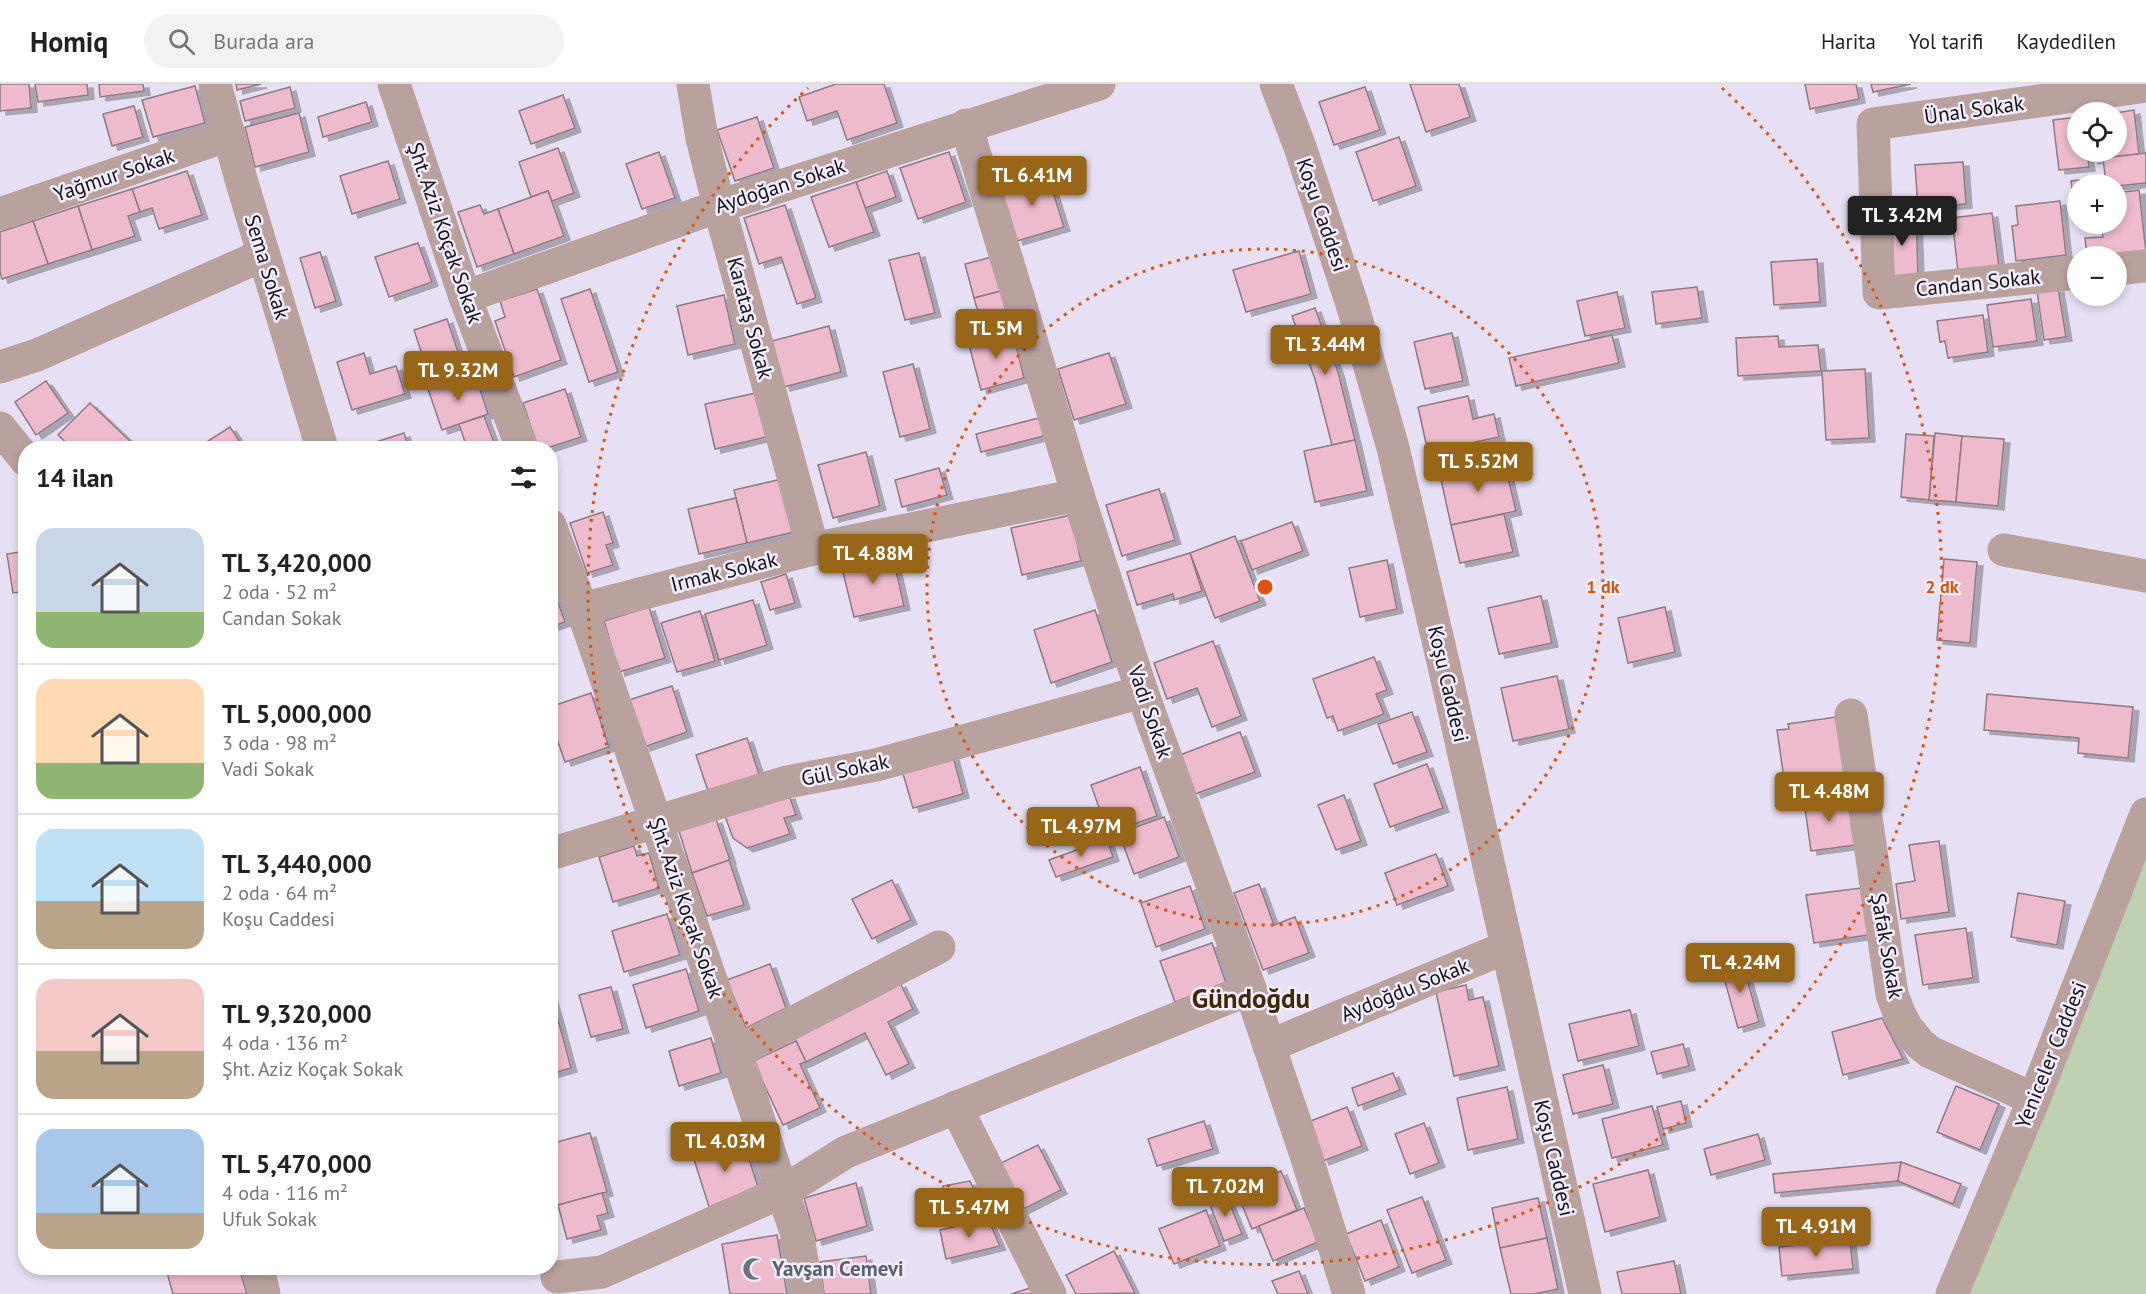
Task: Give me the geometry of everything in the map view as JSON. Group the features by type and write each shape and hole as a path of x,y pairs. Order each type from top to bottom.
{"street":[{"name":"Sema Sokak","path":"215,84 263,255 320,441"},
{"name":"Şht. Aziz Koçak Sokak","path":"394,84 465,297 519,441"},
{"name":"Karataş Sokak","path":"693,84 702,138 719,206 813,549"},
{"name":"Aydoğan Sokak","path":"465,297 719,206 1099,84"},
{"name":"Koşu Caddesi","path":"1276,84 1352,304 1393,448 1508,947 1584,1294"},
{"name":"Ünal Sokak","path":"1879,293 1873,124 2146,86"},
{"name":"Vadi Sokak","path":"966,125 1078,495 1142,692 1250,989 1349,1294"},
{"name":"Yağmur Sokak","path":"0,214 229,135"},
{"path":"0,367 37,355 263,255"},
{"path":"2127,268 2146,266"},
{"name":"Candan Sokak","path":"1879,293 2067,274"},
{"path":"0,428 18,450"},
{"name":"Irmak Sokak","path":"582,609 813,549 1078,495"},
{"name":"Şht. Aziz Koçak Sokak","path":"558,546 736,1052 798,1238 808,1294"},
{"path":"2004,550 2146,576"},
{"name":"Gül Sokak","path":"558,852 787,782 876,765 1142,692"},
{"name":"Şafak Sokak","path":"1851,715 1892,994 1899,1013 1912,1036 1930,1052 2034,1100"},
{"name":"Yeniceler Caddesi","path":"1952,1294 2034,1100 2146,814"},
{"path":"736,1052 939,947"},
{"name":"Aydoğdu Sokak","path":"1269,1046 1508,947"},
{"path":"558,1274 602,1272 782,1192 846,1152 1250,989"},
{"path":"956,1107 1050,1294"},
{"path":"260,1275 264,1294"}],"green space":[{"path":"2146,814 2146,1294 1952,1294"}],"building":[{"path":"0,84 29,84 31,108 0,111"},
{"path":"35,84 87,84 88,95 38,102"},
{"path":"99,84 143,84 144,91 100,97"},
{"path":"236,84 261,84 237,90"},
{"path":"836,84 884,84 897,123 847,140 837,111 807,121 799,97"},
{"path":"1410,84 1459,84 1470,117 1426,132"},
{"path":"1805,84 1856,84 1859,99 1810,109"},
{"path":"1871,84 1911,84 1873,92"},
{"path":"195,86 205,123 153,137 142,100"},
{"path":"290,87 295,108 245,121 240,101"},
{"path":"1365,87 1380,130 1334,145 1319,102"},
{"path":"563,95 575,128 531,144 519,111"},
{"path":"366,102 372,122 323,137 318,117"},
{"path":"134,106 143,137 112,146 103,114"},
{"path":"2134,110 2139,154 2127,156 2127,111"},
{"path":"299,113 309,152 255,167 245,127"},
{"path":"757,117 774,168 735,181 717,130"},
{"path":"2067,118 2067,162 2088,162 2089,167 2059,170 2053,120"},
{"path":"1399,137 1416,186 1373,201 1356,152"},
{"path":"558,148 574,193 552,201 548,191 531,197 519,162"},
{"path":"659,152 675,198 642,209 626,164"},
{"path":"949,152 966,202 918,219 900,168"},
{"path":"2146,153 2146,183 2127,185 2127,174 2105,174 2103,162 2127,162 2127,155"},
{"path":"388,161 400,199 352,214 340,176"},
{"path":"1963,162 1966,204 1918,208 1915,165"},
{"path":"187,171 202,215 159,229 152,208 140,212 132,189"},
{"path":"887,171 896,197 865,208 856,182"},
{"path":"1047,173 1064,227 1017,241 1000,187"},
{"path":"856,182 874,232 829,247 811,197"},
{"path":"132,189 140,212 128,216 135,236 92,250 78,206"},
{"path":"2139,190 2146,252 2127,254 2127,246 2086,246 2085,238 2103,237 2103,234 2127,234 2127,192"},
{"path":"548,191 564,236 514,254 498,209"},
{"path":"2060,201 2066,255 2016,261 2012,226 2018,225 2016,206"},
{"path":"480,205 484,214 498,209 514,254 477,267 458,212"},
{"path":"785,205 816,298 797,304 781,257 759,264 744,218"},
{"path":"78,206 92,250 48,264 33,221"},
{"path":"1992,213 1999,267 1958,272 1952,218"},
{"path":"1916,216 1918,274 1889,280 1887,217"},
{"path":"33,221 48,264 2,279 0,232"},
{"path":"418,243 432,282 389,297 375,257"},
{"path":"1299,251 1311,294 1246,312 1233,270"},
{"path":"320,252 336,301 315,308 300,258"},
{"path":"919,253 935,313 905,320 889,260"},
{"path":"992,257 1001,291 974,298 965,264"},
{"path":"1817,259 1820,302 1774,305 1771,262"},
{"path":"1697,287 1702,318 1656,324 1652,292"},
{"path":"2058,288 2066,337 2044,340 2037,291"},
{"path":"537,289 561,360 514,377 495,321 505,317 500,301"},
{"path":"590,289 618,372 589,382 561,299"},
{"path":"1001,291 1012,330 985,337 974,298"},
{"path":"1617,292 1625,328 1585,336 1577,301"},
{"path":"724,295 735,344 688,355 677,306"},
{"path":"2031,299 2037,341 1993,347 1987,305"},
{"path":"1315,308 1338,372 1355,440 1332,445 1315,379 1292,316"},
{"path":"1983,315 1988,352 1948,358 1945,341 1940,342 1937,321"},
{"path":"447,319 462,364 429,375 414,330"},
{"path":"829,326 841,372 784,387 772,341"},
{"path":"1012,330 1024,378 981,390 968,341"},
{"path":"1452,333 1463,381 1425,389 1414,342"},
{"path":"1612,335 1619,363 1516,386 1509,358"},
{"path":"1778,336 1779,347 1818,345 1821,371 1738,376 1736,338"},
{"path":"364,353 370,374 396,366 405,394 352,410 337,362"},
{"path":"1109,353 1126,404 1074,420 1058,369"},
{"path":"913,364 930,429 900,437 883,372"},
{"path":"1865,369 1869,438 1826,440 1822,371"},
{"path":"475,374 488,414 442,430 428,389"},
{"path":"46,381 68,413 36,435 15,402"},
{"path":"565,389 581,437 558,444 558,441 536,441 523,403"},
{"path":"756,393 766,437 715,449 705,404"},
{"path":"1468,396 1473,419 1494,414 1499,437 1428,452 1418,407"},
{"path":"90,403 130,441 64,441 58,435"},
{"path":"484,416 493,441 465,441 459,424"},
{"path":"1039,418 1044,436 981,452 976,434"},
{"path":"230,427 239,441 208,441"},
{"path":"404,433 407,441 379,441"},
{"path":"1935,433 1962,436 1956,502 1929,500"},
{"path":"1906,434 1934,436 1929,500 1901,497"},
{"path":"1962,436 2004,439 1998,506 1956,502"},
{"path":"1355,440 1367,491 1315,502 1304,451"},
{"path":"866,452 880,506 833,518 818,465"},
{"path":"1504,461 1516,511 1451,525 1440,475"},
{"path":"939,468 947,495 902,507 895,480"},
{"path":"782,479 794,532 747,543 734,490"},
{"path":"1159,489 1175,540 1122,556 1106,505"},
{"path":"736,498 747,543 699,554 688,509"},
{"path":"603,512 613,543 606,545 613,565 587,573 570,523"},
{"path":"1504,514 1513,552 1460,563 1451,525"},
{"path":"1071,515 1081,561 1022,575 1011,528"},
{"path":"1292,522 1303,551 1252,570 1241,541"},
{"path":"1235,536 1260,601 1215,618 1190,553"},
{"path":"18,552 18,592 13,593 7,554"},
{"path":"892,553 904,606 854,617 841,564"},
{"path":"1190,553 1202,591 1174,600 1173,594 1137,605 1127,572"},
{"path":"1944,559 1977,562 1970,643 1937,640"},
{"path":"1387,560 1397,609 1360,617 1349,568"},
{"path":"786,574 795,603 770,610 761,582"},
{"path":"1541,596 1552,643 1499,654 1488,608"},
{"path":"753,600 767,645 719,660 705,614"},
{"path":"558,602 565,622 558,624"},
{"path":"649,607 665,658 619,672 604,621"},
{"path":"1665,607 1675,652 1628,663 1618,618"},
{"path":"1095,610 1112,662 1051,683 1034,630"},
{"path":"700,611 715,661 677,672 661,623"},
{"path":"1213,641 1241,716 1212,727 1197,688 1167,699 1154,663"},
{"path":"1374,657 1387,690 1376,694 1384,714 1338,731 1333,716 1327,718 1313,679"},
{"path":"1557,676 1569,729 1513,741 1501,688"},
{"path":"672,686 687,732 644,747 629,700"},
{"path":"591,693 609,747 565,762 558,742 558,704"},
{"path":"1987,694 2133,707 2128,758 2078,753 2079,738 1984,730"},
{"path":"1412,712 1427,752 1393,764 1378,724"},
{"path":"1836,717 1846,784 1786,793 1777,730 1789,729 1788,724"},
{"path":"1240,732 1255,772 1195,794 1180,755"},
{"path":"747,738 760,777 709,794 696,755"},
{"path":"953,756 963,794 913,808 902,770"},
{"path":"1427,764 1443,808 1390,827 1374,784"},
{"path":"1140,767 1157,816 1108,833 1091,785"},
{"path":"789,795 796,815 784,818 790,834 747,848 733,838 725,816"},
{"path":"1344,795 1361,841 1336,850 1318,805"},
{"path":"1847,795 1855,845 1811,851 1804,801"},
{"path":"1164,817 1179,857 1134,874 1119,833"},
{"path":"716,819 730,860 692,873 679,831"},
{"path":"1107,839 1113,857 1056,877 1049,860"},
{"path":"1939,841 1949,912 1901,919 1896,884 1915,881 1909,845"},
{"path":"634,846 637,856 649,853 659,888 613,902 599,857"},
{"path":"1436,854 1448,886 1397,905 1385,873"},
{"path":"729,860 744,905 707,916 692,873"},
{"path":"892,880 911,920 872,939 852,899"},
{"path":"1259,884 1274,925 1295,917 1309,953 1263,970 1234,893"},
{"path":"1190,886 1205,929 1156,947 1141,903"},
{"path":"1861,888 1868,935 1814,943 1806,895"},
{"path":"2018,893 2065,901 2057,945 2011,937"},
{"path":"667,914 680,955 624,972 612,931"},
{"path":"1966,928 1973,978 1923,985 1915,935"},
{"path":"1212,943 1226,983 1175,1002 1160,961"},
{"path":"1742,961 1759,1022 1738,1028 1721,967"},
{"path":"770,964 786,1008 746,1028 727,980"},
{"path":"686,969 699,1011 646,1028 633,985"},
{"path":"900,983 913,1009 888,1022 909,1064 886,1075 865,1033 806,1062 793,1034"},
{"path":"1466,985 1469,1000 1483,997 1499,1066 1454,1076 1436,992"},
{"path":"611,987 623,1029 591,1037 579,995"},
{"path":"1630,1010 1639,1046 1578,1061 1569,1024"},
{"path":"1882,1018 1903,1059 1843,1075 1832,1032"},
{"path":"558,1023 571,1068 558,1072"},
{"path":"711,1038 721,1073 679,1086 669,1051"},
{"path":"796,1041 806,1062 800,1064 820,1108 783,1125 753,1061"},
{"path":"1683,1044 1689,1066 1657,1074 1651,1052"},
{"path":"1603,1065 1613,1104 1573,1114 1563,1075"},
{"path":"1393,1073 1400,1090 1358,1106 1352,1088"},
{"path":"1956,1086 1999,1104 1980,1150 1937,1132"},
{"path":"1507,1087 1518,1139 1468,1150 1457,1098"},
{"path":"1681,1101 1686,1123 1663,1129 1657,1107"},
{"path":"1652,1106 1663,1145 1612,1158 1602,1119"},
{"path":"1347,1107 1362,1146 1323,1161 1308,1122"},
{"path":"1204,1121 1213,1149 1157,1166 1148,1139"},
{"path":"1424,1123 1439,1163 1410,1174 1395,1134"},
{"path":"590,1133 607,1192 558,1205 558,1142"},
{"path":"1758,1134 1765,1160 1711,1175 1704,1149"},
{"path":"743,1141 758,1187 709,1207 693,1156"},
{"path":"1038,1145 1061,1190 1022,1210 999,1164"},
{"path":"1901,1162 1898,1181 1775,1193 1773,1174"},
{"path":"1901,1162 1961,1184 1953,1204 1898,1181"},
{"path":"1648,1170 1660,1217 1605,1232 1593,1184"},
{"path":"1281,1171 1297,1210 1252,1229 1236,1190"},
{"path":"970,1181 988,1219 952,1227 943,1186"},
{"path":"856,1183 867,1226 816,1241 804,1198"},
{"path":"602,1193 608,1213 597,1216 601,1230 567,1239 558,1205"},
{"path":"1226,1195 1242,1234 1224,1241 1209,1202"},
{"path":"1422,1197 1446,1260 1412,1273 1387,1210"},
{"path":"1538,1198 1547,1238 1500,1248 1492,1208"},
{"path":"1304,1208 1318,1242 1273,1261 1259,1226"},
{"path":"1206,1210 1220,1246 1174,1264 1159,1229"},
{"path":"988,1219 1000,1246 946,1259 940,1230"},
{"path":"1381,1220 1399,1267 1365,1281 1346,1234"},
{"name":"Yavşan Cemevi","path":"777,1235 787,1294 730,1294 722,1244"},
{"path":"1547,1238 1558,1289 1534,1294 1511,1294 1500,1248"},
{"path":"1850,1240 1853,1269 1782,1276 1779,1247"},
{"path":"1114,1251 1135,1293 1076,1294 1066,1275"},
{"path":"866,1256 871,1294 824,1294 820,1262"},
{"path":"1674,1261 1681,1294 1622,1294 1617,1272"},
{"path":"1299,1271 1308,1294 1278,1294 1272,1281"},
{"path":"168,1275 241,1275 247,1294 173,1294"},
{"path":"1030,1288 1033,1294 1011,1294"}],"place":[{"name":"Yavşan Cemevi","path":"754,1269"}],"district":[{"name":"Gündoğdu","path":"1251,999"}]}
